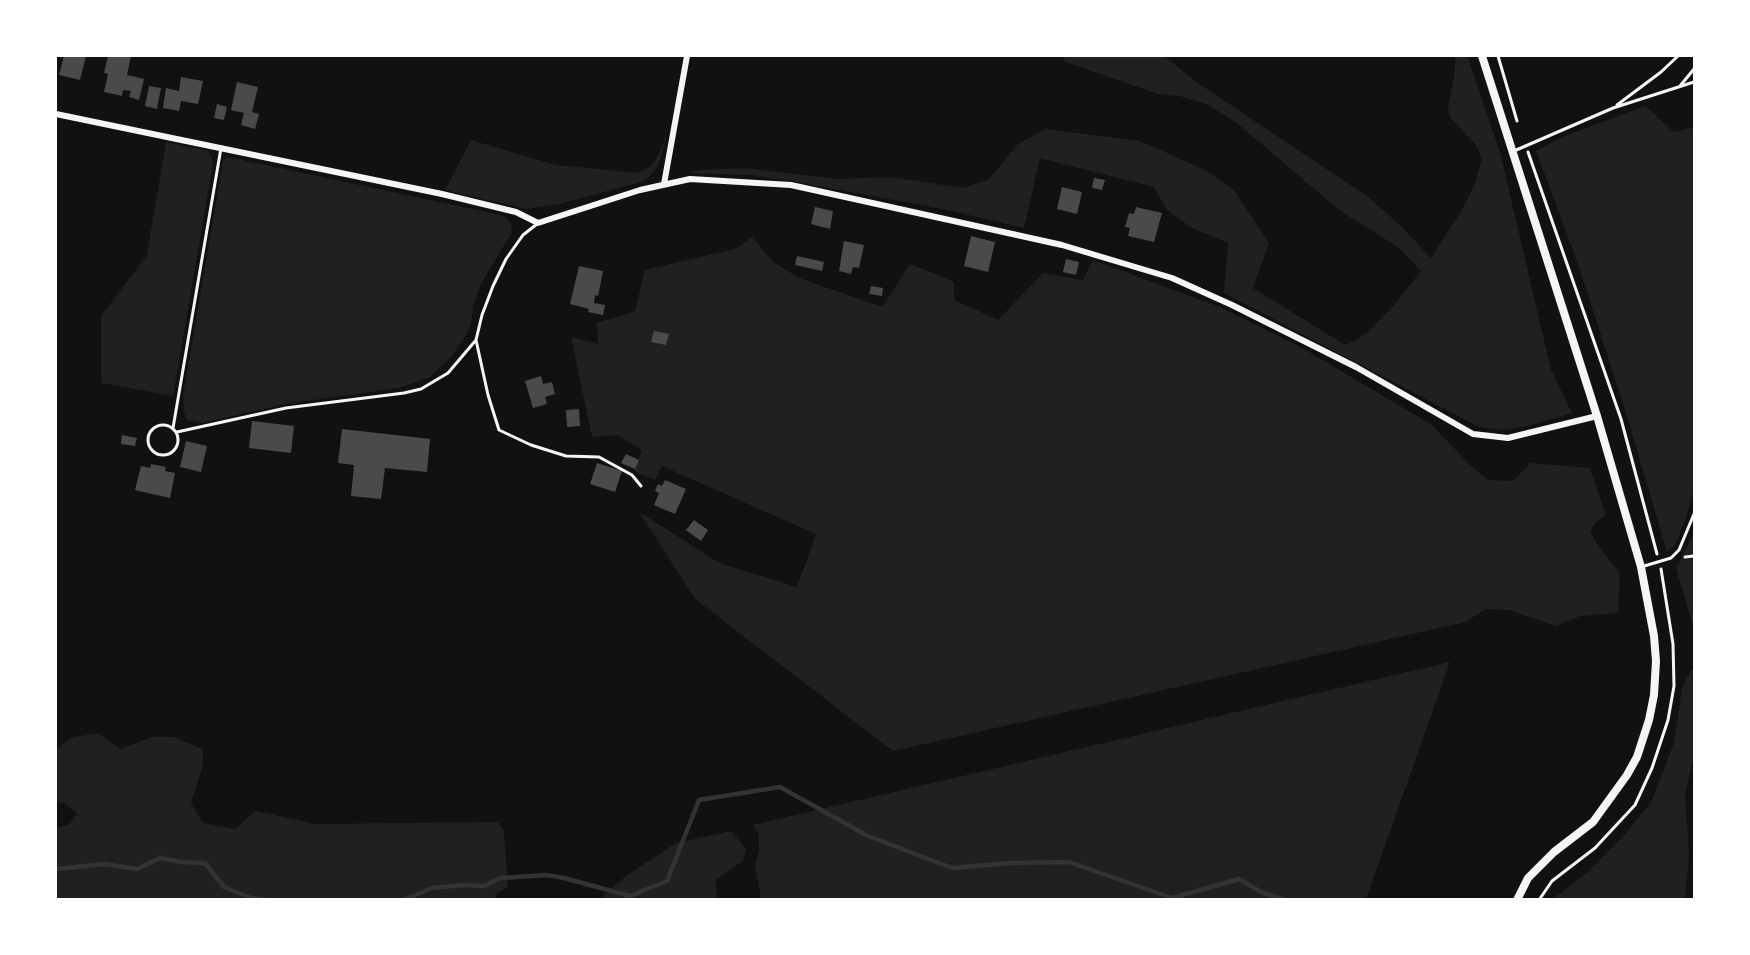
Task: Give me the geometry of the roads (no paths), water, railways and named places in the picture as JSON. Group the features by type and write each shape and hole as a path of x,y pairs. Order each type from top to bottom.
{"street":[{"path":"664,184 687,56"},
{"path":"1482,56 1596,416 1641,567 1654,636 1656,661 1654,695 1644,738 1627,775 1593,822 1539,866 1528,878 1517,900"},
{"path":"56,114 442,194 516,212 538,223 664,184 690,179 791,185 1062,245 1172,278 1232,305 1356,368 1473,434 1508,438 1596,416"}],"lane":[{"path":"1613,108 1661,72 1678,56"},
{"path":"1679,87 1695,69"},
{"path":"1513,151 1613,108 1695,82"},
{"path":"173,428 221,148"},
{"path":"177,432 286,408 421,389 447,373 476,340 493,286 506,259 523,234 538,223"},
{"path":"476,340 488,395 499,430 531,445 566,456 599,457 632,475 641,486"},
{"path":"164,424 177,432 178,443 173,452 158,454 150,447 148,436 154,428 164,424"},
{"path":"1641,567 1671,558 1679,550 1695,514"}],"waterway":[{"path":"404,900 432,888 463,885 485,886 500,878 546,875 630,896 667,881 699,800 780,787 868,836 952,868 1010,863 1069,862 1172,898 1239,879 1261,892 1285,900"},
{"path":"56,869 104,864 137,869 160,858 205,863 224,887 251,898 267,900"}]}
